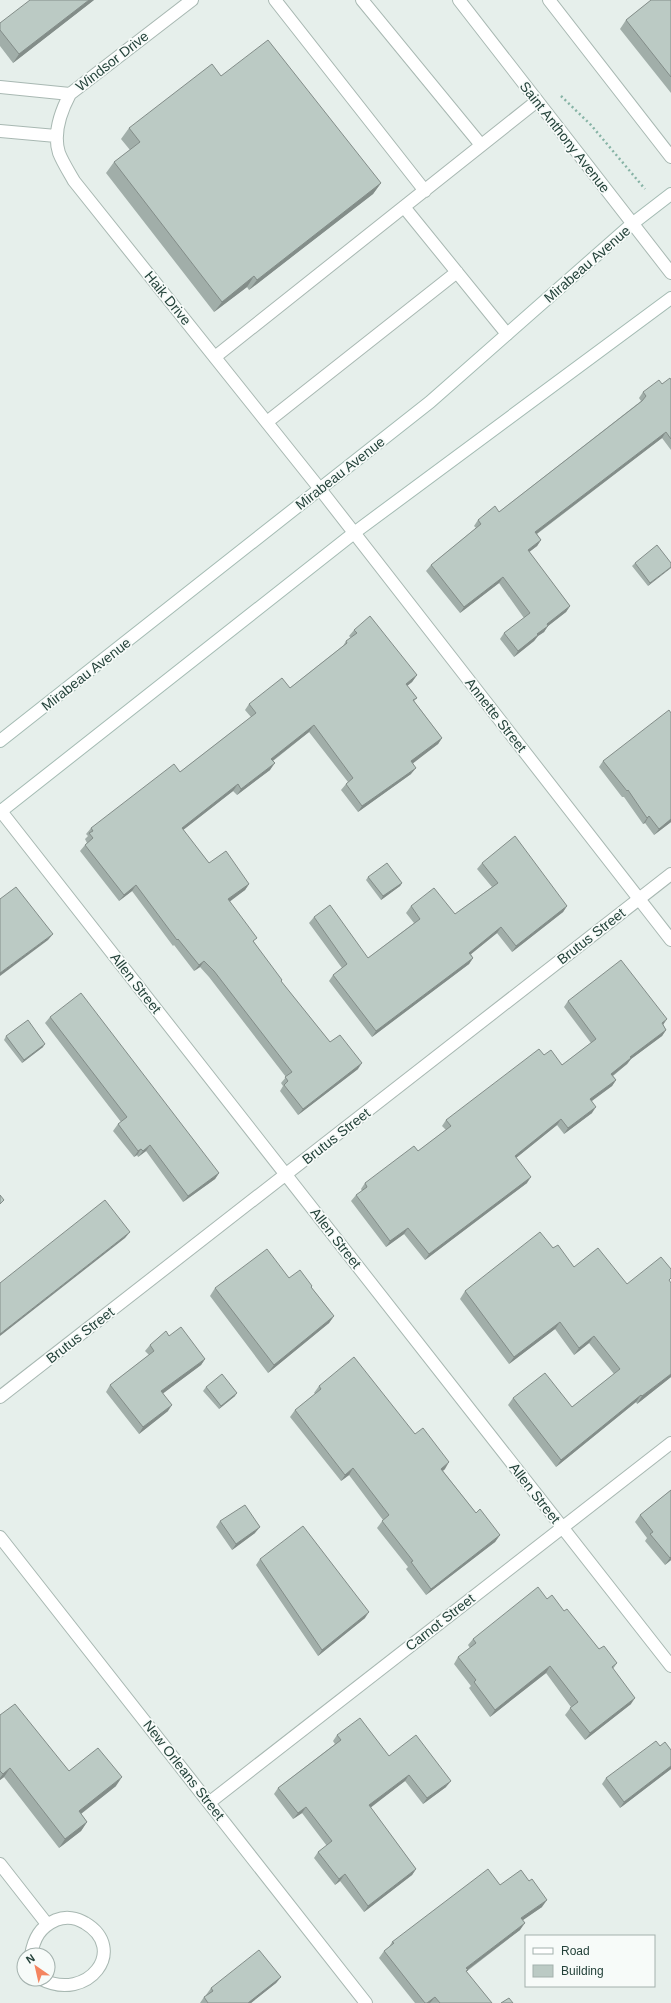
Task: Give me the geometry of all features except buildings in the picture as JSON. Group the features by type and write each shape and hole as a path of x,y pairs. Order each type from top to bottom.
{"street":[{"name":"Windsor Drive","path":"0,87 70,94 192,0"},
{"path":"275,0 425,191"},
{"path":"362,0 482,145"},
{"name":"Saint Anthony Avenue","path":"459,0 671,273"},
{"path":"549,0 671,157"},
{"name":"Haik Drive","path":"70,94 63,107 56,136 59,154 74,181 320,489"},
{"path":"215,357 537,101"},
{"path":"0,132 56,136"},
{"name":"Mirabeau Avenue","path":"0,741 430,402 632,224 671,194"},
{"path":"404,207 507,334"},
{"path":"267,422 457,272"},
{"path":"0,811 354,533 671,298"},
{"name":"Annette Street","path":"320,489 671,940"},
{"name":"Allen Street","path":"0,811 671,1666"},
{"name":"Brutus Street","path":"0,1397 671,874"},
{"name":"Carnot Street","path":"210,1802 671,1443"},
{"name":"New Orleans Street","path":"0,1537 210,1802 366,2003"},
{"path":"0,1864 47,1924"},
{"path":"32,1947 39,1932 47,1924 58,1919 70,1918 81,1921 91,1927 99,1935 103,1946 104,1958 101,1969 94,1979 86,1986 74,1990 62,1990 53,1987"}],"path":[{"path":"560,95 591,125 658,204"}]}
